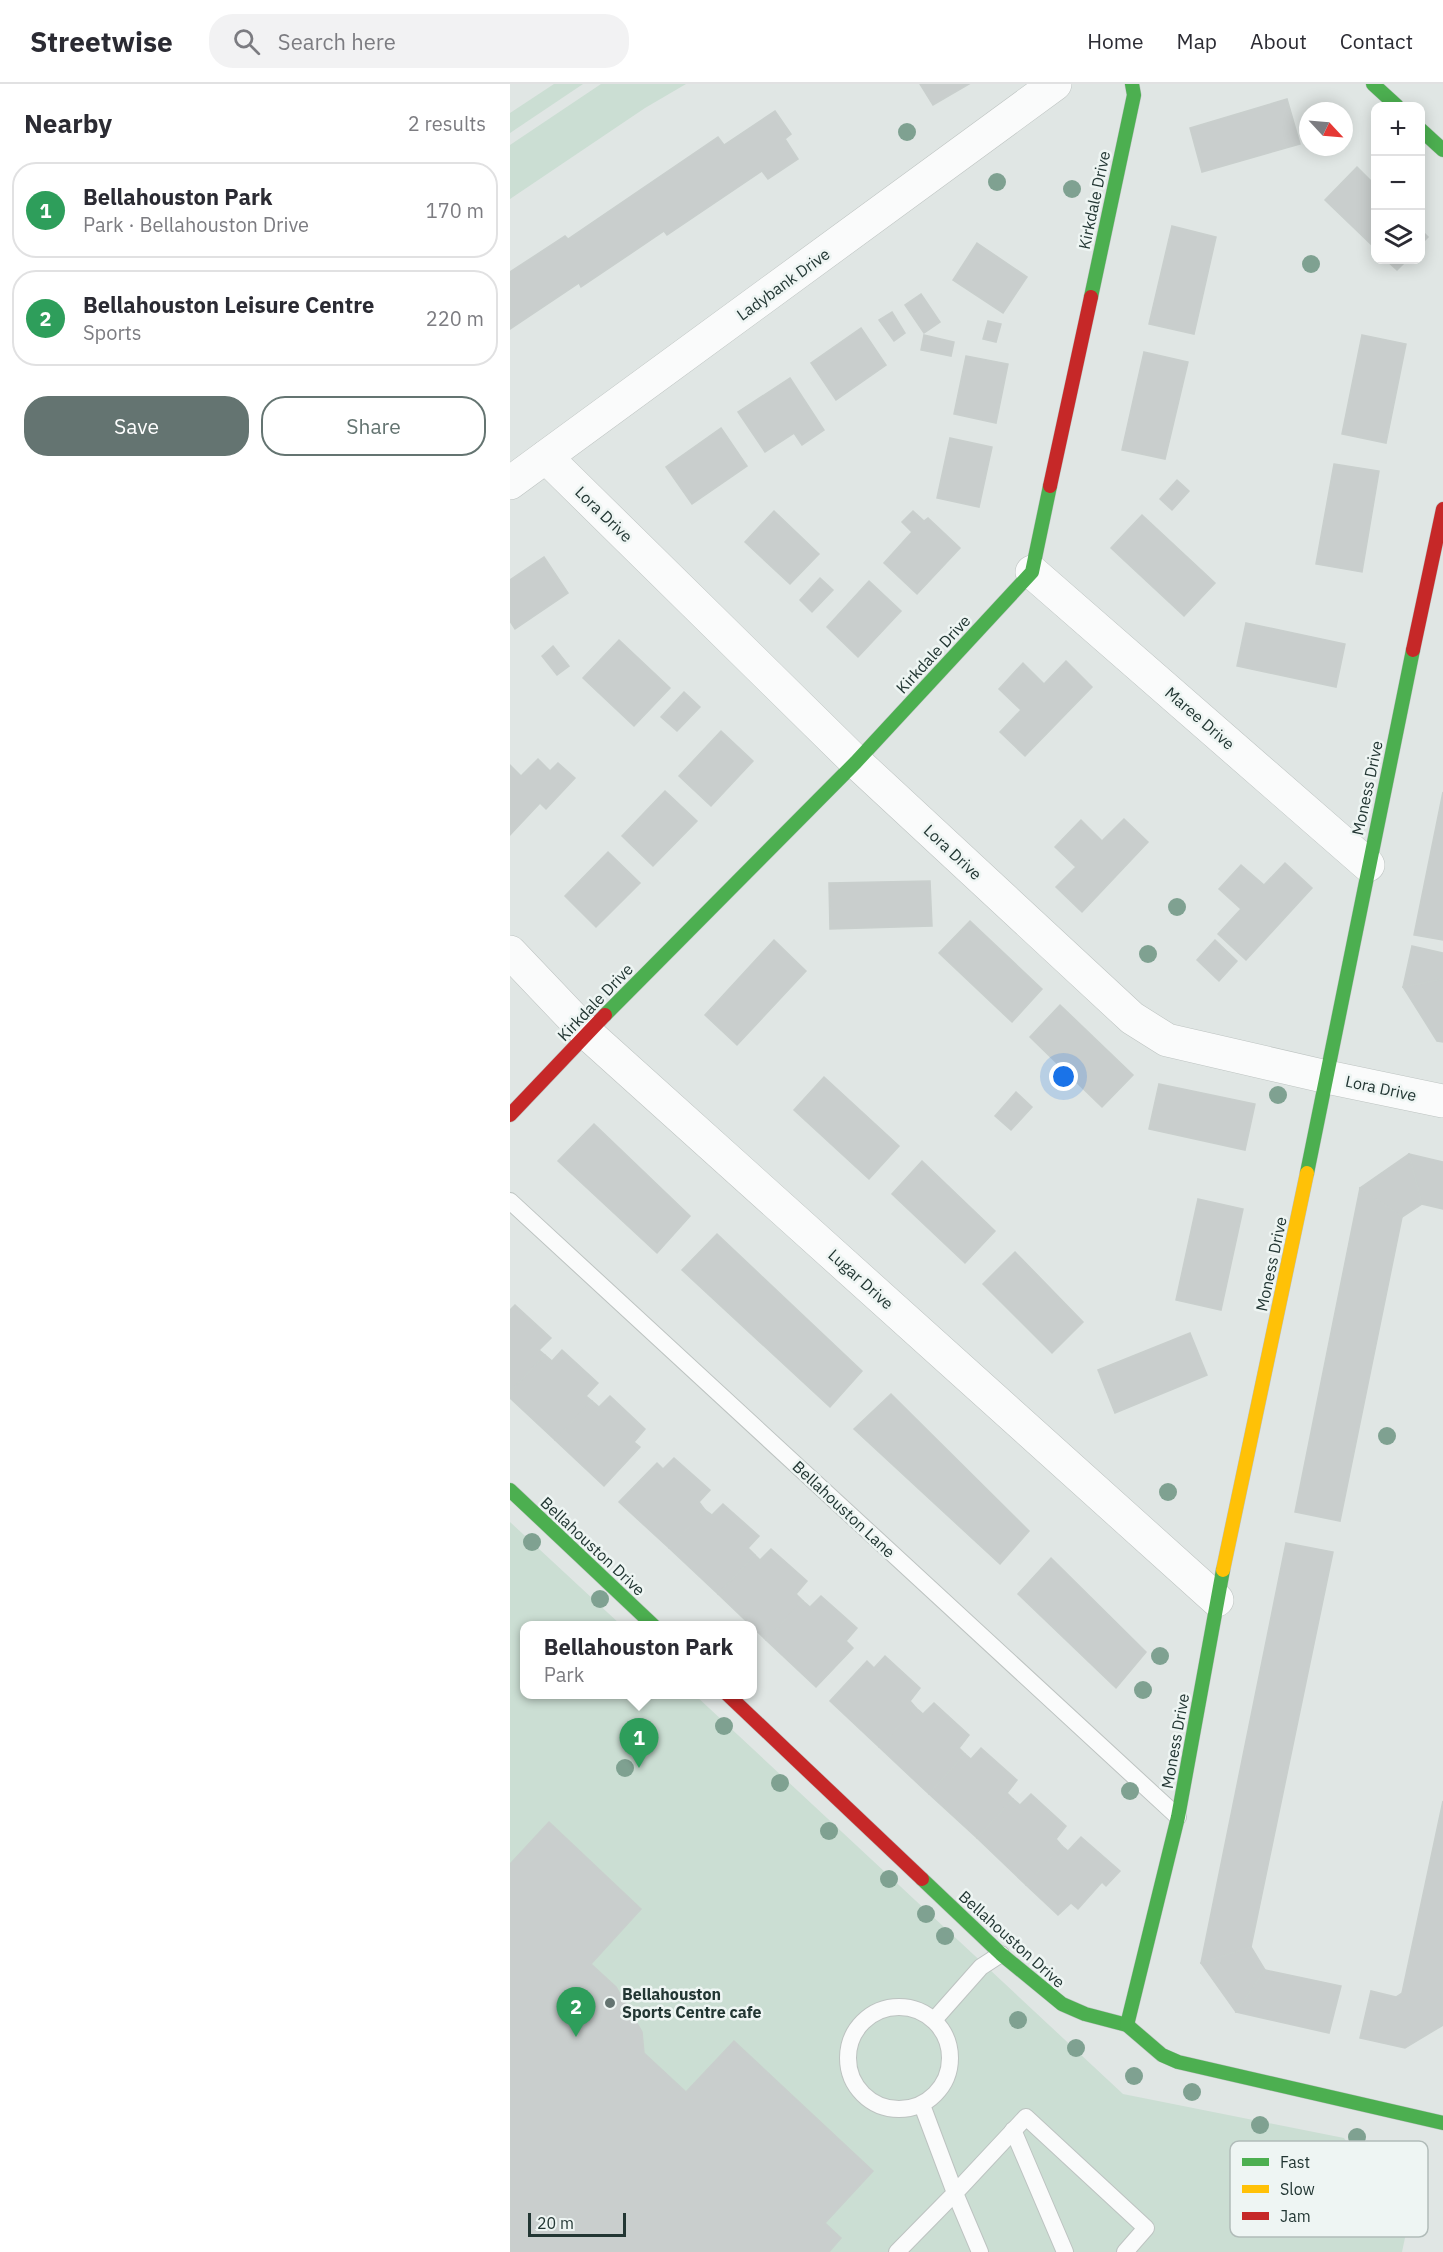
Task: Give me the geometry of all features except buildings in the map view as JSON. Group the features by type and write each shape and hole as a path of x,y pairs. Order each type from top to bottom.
{"street":[{"name":"Ladybank Drive","path":"510,483 1055,84"},
{"name":"Kirkdale Drive","path":"510,1115 587,1033 856,762 1032,572 1134,95 1132,84"},
{"path":"1425,134 1443,150"},
{"name":"Lora Drive","path":"546,457 856,762 1132,1018 1167,1040 1443,1101"},
{"name":"Moness Drive","path":"1127,2025 1178,1817 1217,1600 1443,509"},
{"name":"Maree Drive","path":"1032,572 1368,865"},
{"name":"Lugar Drive","path":"510,952 587,1033 1217,1600"},
{"name":"Bellahouston Drive","path":"510,1490 649,1621"},
{"name":"Bellahouston Drive","path":"731,1699 1001,1954 1062,2004 1085,2014 1127,2025 1162,2055 1178,2062 1443,2123"}],"lane":[{"name":"Bellahouston Lane","path":"510,1202 1178,1817"},
{"path":"934,2020 981,1967 1001,1954"},
{"path":"902,2006 920,2010 934,2020 945,2034 951,2052 949,2072 939,2092 922,2104 907,2110 888,2109 870,2102 855,2086 847,2062 848,2044 855,2030 872,2013 902,2006"},
{"path":"922,2104 980,2252"},
{"path":"897,2252 1026,2117 1146,2228 1125,2252"},
{"path":"1013,2130 1065,2252"}],"green space":[{"path":"554,84 583,84 510,133 510,113"},
{"path":"601,84 686,84 645,108 510,199 510,145"},
{"path":"510,1522 617,1621 520,1621 520,1699 699,1699 1123,2094 1344,2138 1346,2141 1230,2141 1230,2237 1405,2237 1402,2252 510,2252"}],"traffic: fast":[{"path":"1091,297 1134,95 1132,84"},
{"path":"1373,84 1393,102"},
{"path":"1425,134 1443,150"},
{"path":"605,1015 856,762 1032,572 1050,486"},
{"path":"1307,1173 1413,650"},
{"path":"510,1490 649,1621"},
{"path":"1127,2025 1178,1817 1223,1570"},
{"path":"922,1879 1001,1954 1062,2004 1085,2014 1127,2025 1162,2055 1178,2062 1443,2123"}],"traffic: slow":[{"path":"1223,1570 1307,1173"}],"traffic: jam":[{"path":"1050,486 1091,297"},
{"path":"1413,650 1443,509"},
{"path":"510,1115 605,1015"},
{"path":"732,1699 922,1879"}],"place":[{"name":"Bellahouston Park","path":"639,1768"},
{"name":"Bellahouston Sports Centre cafe","path":"610,2003"},
{"name":"Bellahouston Leisure Centre","path":"576,2037"}]}
